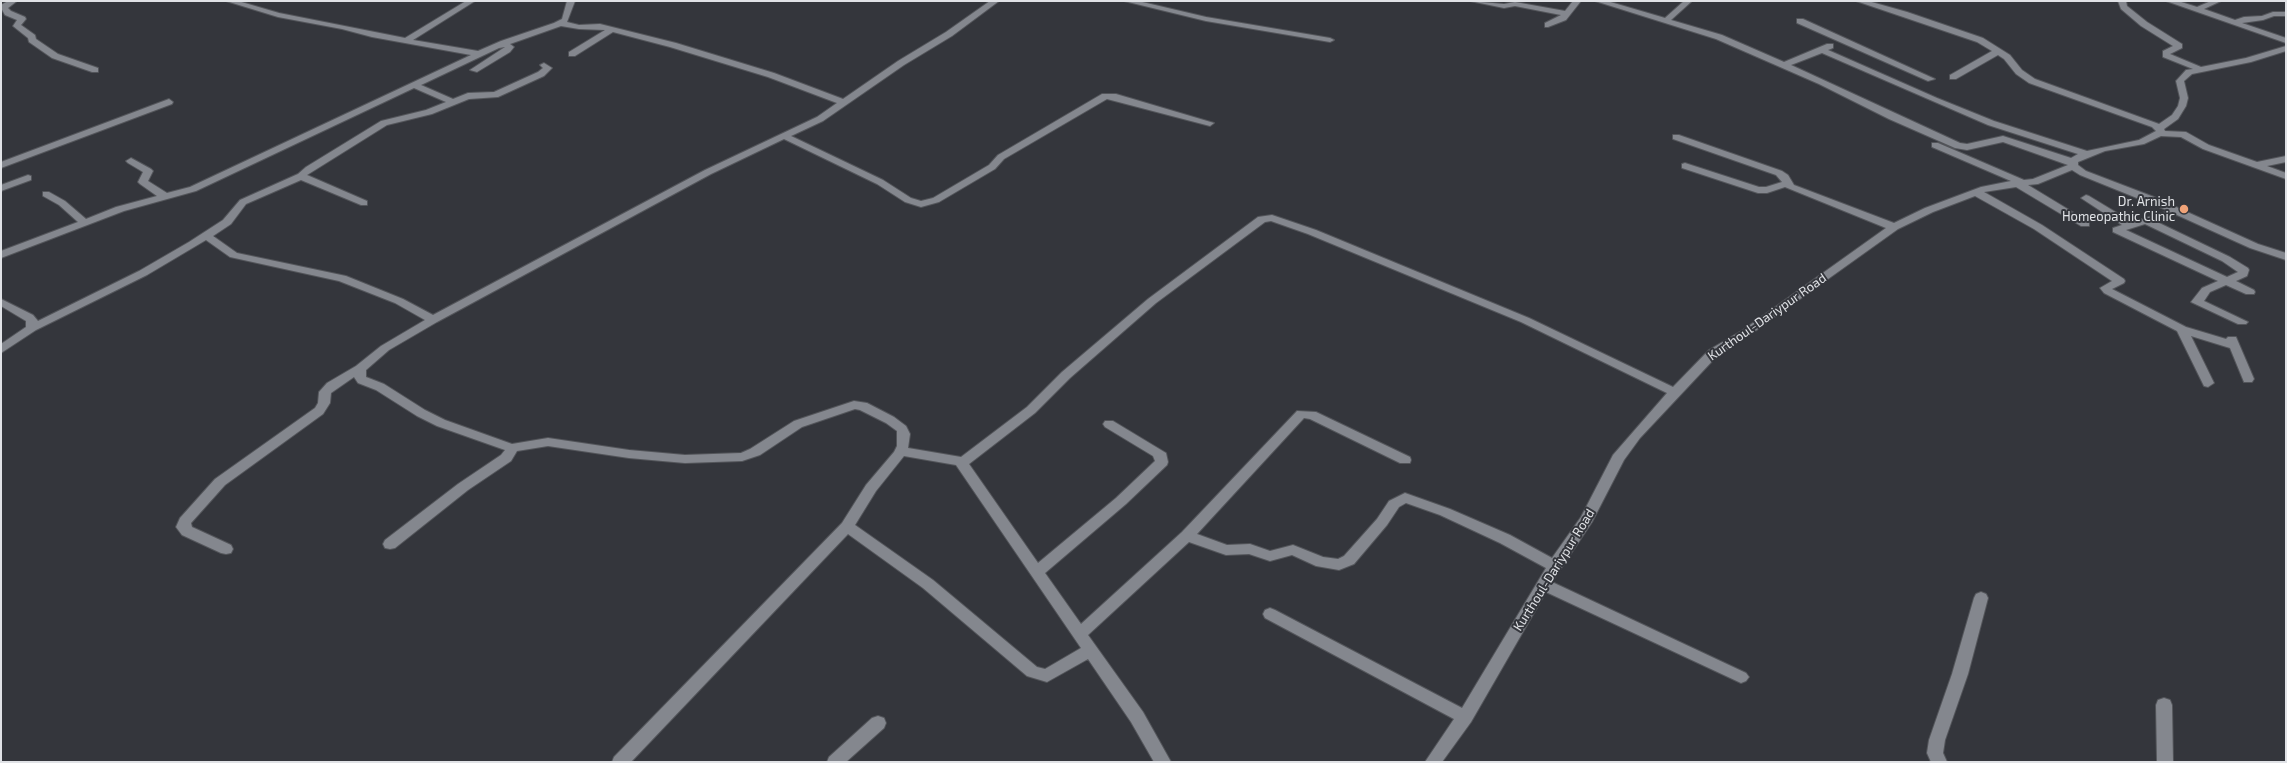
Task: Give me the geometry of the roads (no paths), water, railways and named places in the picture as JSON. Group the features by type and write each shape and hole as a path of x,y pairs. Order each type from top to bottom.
{"street":[{"path":"13,1 4,7 8,13 22,20 18,26 32,37 32,40 37,45 55,56 94,70"},
{"path":"230,1 278,15 343,27 372,35 479,54"},
{"path":"406,41 470,1"},
{"path":"1,255 120,209 193,189 479,54 504,43 559,24 568,16 572,1"},
{"path":"226,549 187,531 183,527 185,521 220,482 247,461 319,411 324,403 325,392 331,386 360,370 385,348 433,320 708,172 820,119 842,102 949,34 994,1"},
{"path":"1128,1 1206,19 1330,40"},
{"path":"1474,1 1504,6 1515,4 1567,14"},
{"path":"1548,25 1562,20 1574,1"},
{"path":"1599,1 1669,18"},
{"path":"1669,18 1688,1"},
{"path":"1860,1 1904,14 1980,40 1999,51 2019,72 2032,81 2064,94 2136,117 2160,130 2183,134 2202,145 2286,176"},
{"path":"2122,1 2124,7 2144,24 2178,46 2166,53 2166,55 2198,68 2248,60 2286,48"},
{"path":"2170,1 2198,9 2286,41"},
{"path":"2198,9 2217,1"},
{"path":"1634,5 1720,37 1784,64 1903,122 1961,146"},
{"path":"2236,23 2244,19 2263,18 2278,14 2286,14"},
{"path":"1800,21 1842,41 1931,79"},
{"path":"559,24 579,27 596,26 612,29 728,61 842,102"},
{"path":"572,54 612,29"},
{"path":"1784,64 1842,41"},
{"path":"474,70 508,50 510,46 504,43"},
{"path":"1822,50 1934,100 1984,120 2086,154"},
{"path":"1953,77 1999,51"},
{"path":"1,349 32,328 143,273 207,236 227,222 243,202 301,176 309,169 384,124 429,112 453,102 476,95 495,95 541,74 548,68 544,65"},
{"name":"Kurthoul-Dariypur Road","path":"1433,762 1465,717 1545,584 1554,566 1587,519 1618,458 1636,435 1700,365 1713,354 1747,332 1894,227 1929,210 1994,186 2021,184 2042,180 2072,164 2079,156 2141,142 2160,130 2175,117 2182,106 2184,98 2180,84 2181,79 2189,72 2198,68"},
{"path":"413,85 453,102"},
{"path":"786,136 880,182 908,200 921,204 936,200 988,170 1013,150 1105,96 1113,96 1210,122"},
{"path":"1,165 169,102"},
{"path":"1676,137 1783,175 1787,183 1795,189 1894,227"},
{"path":"1951,152 1961,146 2003,138 2072,164 2083,173 2178,211 2254,246 2286,257"},
{"path":"1935,145 2021,184 2085,224"},
{"path":"2256,165 2286,160"},
{"path":"131,161 148,171 143,182 166,197"},
{"path":"1685,166 1758,190 1767,190 1787,183"},
{"path":"301,176 364,203"},
{"path":"1,188 28,178"},
{"path":"1976,192 2038,226 2076,254 2120,281 2105,288 2108,291 2182,329 2233,342 2248,379"},
{"path":"46,194 62,202 84,222"},
{"path":"2086,198 2131,226"},
{"path":"2178,211 2148,222 2118,230 2250,292"},
{"path":"902,451 963,462 1027,414 1066,375 1158,296 1266,217 1312,232 1524,320 1676,393"},
{"path":"2148,222 2226,259 2244,270 2242,274 2206,290 2198,303 2242,322"},
{"path":"207,236 234,255 342,278 398,301 433,320"},
{"path":"1,302 29,317 32,321 32,328"},
{"path":"2182,329 2208,383"},
{"path":"360,370 359,375 362,380 380,387 421,413 442,423 511,448 548,442 629,454 685,459 742,457 755,452 798,424 854,405 870,410 902,429 904,441 902,451 871,488 847,526 620,762"},
{"path":"1079,634 1187,536 1301,414 1312,415 1405,460"},
{"path":"1036,572 1120,501 1162,462 1162,456 1158,453 1109,424"},
{"path":"390,544 463,487 506,458 511,452 511,448"},
{"path":"963,462 964,469 1137,717 1163,762"},
{"path":"1187,536 1226,550 1250,549 1273,556 1285,550 1293,550 1321,562 1339,565 1354,554 1382,522 1394,504 1405,498 1431,506 1505,539 1554,566"},
{"path":"847,526 928,584 1032,672 1047,676 1090,650"},
{"path":"1545,584 1652,633 1741,677"},
{"path":"1939,762 1935,753 1938,740 1960,674 1981,598"},
{"path":"1270,614 1465,717"},
{"path":"2164,705 2165,762"},
{"path":"835,762 878,723"}],"place":[{"name":"Dr. Arnish Homeopathic Clinic","path":"2184,209"}]}
